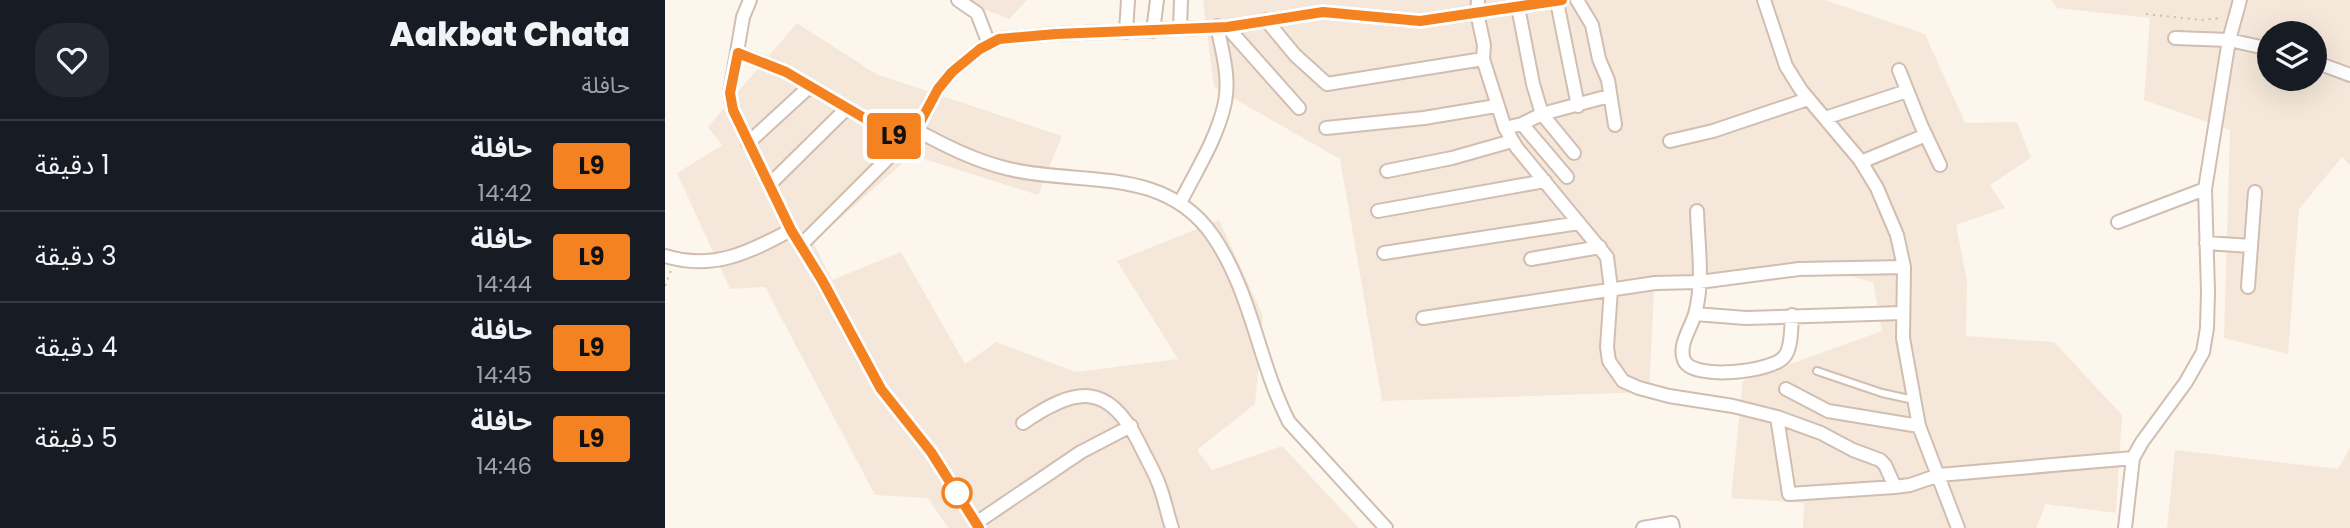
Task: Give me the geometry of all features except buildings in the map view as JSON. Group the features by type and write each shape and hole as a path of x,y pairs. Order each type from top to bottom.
{"street":[{"path":"751,0 743,17 730,93 733,110 791,230 881,389 931,452 977,525 1081,452 1131,426"},
{"path":"958,0 977,13 989,44"},
{"path":"1126,32 1128,0"},
{"path":"1153,31 1157,0"},
{"path":"1180,28 1181,0"},
{"path":"1577,0 1592,24 1599,59 1608,80 1615,125"},
{"path":"1764,0 1786,66 1808,99 1861,162 1877,188 1897,235 1904,267 1903,338 1919,426 1958,528"},
{"path":"2125,528 2133,458 2186,382 2203,352 2208,292 2206,189 2229,40 2240,0"},
{"path":"801,245 916,130 938,89 952,72 999,39 1222,26 1266,20 1323,6 1420,21 1478,6 1518,7 1559,1 1578,106"},
{"path":"1478,6 1484,45 1483,59 1504,128 1600,247 1609,264 1611,289 1607,347 1609,361 1623,381 1669,396 1733,406 1777,417 1821,432 1853,450 1880,460 1895,487"},
{"path":"1518,7 1533,84 1542,114 1574,153"},
{"path":"1266,20 1295,55 1327,84 1483,59"},
{"path":"1222,26 1299,108"},
{"path":"1180,203 1208,147 1226,101 1222,26"},
{"path":"2175,38 2229,40 2257,46"},
{"path":"738,53 776,67 905,142"},
{"path":"2327,66 2350,75"},
{"path":"1899,70 1940,165"},
{"path":"748,143 809,87"},
{"path":"1825,118 1907,91"},
{"path":"1504,128 1522,124 1542,114 1609,96"},
{"path":"1670,141 1713,131 1808,99"},
{"path":"1326,128 1425,118 1496,106"},
{"path":"769,186 847,108"},
{"path":"1522,124 1567,177"},
{"path":"916,130 971,159 1011,170 1109,179 1144,186 1180,203 1212,235 1244,293 1279,401 1289,422 1386,528"},
{"path":"1861,162 1926,135"},
{"path":"1387,172 1513,141"},
{"path":"1378,211 1545,181"},
{"path":"2118,222 2206,189"},
{"path":"2248,287 2255,192"},
{"path":"1697,211 1699,282 1695,314 1686,332 1683,356 1685,364 1695,371 1730,373 1778,363 1787,355 1792,316"},
{"path":"1384,253 1579,223"},
{"path":"670,258 727,259 750,252 791,230"},
{"path":"2206,243 2252,246"},
{"path":"1531,259 1600,247"},
{"path":"1423,318 1655,283 1699,282 1800,269 1904,267"},
{"path":"1695,314 1746,318 1902,313"},
{"path":"1786,388 1828,411 1919,426"},
{"path":"1023,423 1062,399 1092,397 1106,400 1118,409 1131,426 1159,484 1172,528"},
{"path":"1777,417 1789,494 1895,487 1939,475 2133,458"},
{"path":"1643,528 1672,523 1673,528"}],"lane":[{"path":"1817,371 1882,393 1914,400"}],"path":[{"path":"2146,14 2201,20 2236,17"},
{"path":"665,286 670,258"}],"shaded area":[{"path":"961,0 1027,0 1009,19"},
{"path":"1203,0 1825,0 1925,34 1965,123 2017,122 2031,158 1990,185 2005,208 1956,225 1967,281 1966,336 2054,342 2122,415 2116,513 2046,504 2036,528 1803,528 1804,503 1731,498 1743,381 1882,331 1873,282 1821,269 1615,285 1654,292 1649,392 1382,401 1340,159 1214,87"},
{"path":"2051,0 2350,0 2350,165 2342,157 2299,209 2288,354 2224,338 2230,130 2144,100 2150,18 2057,8"},
{"path":"797,23 876,74 1062,136 1038,195 912,155 813,242 832,280 901,252 965,364 996,342 1076,372 1178,359 1117,261 1219,220 1263,316 1255,404 1197,450 1212,470 1282,446 1359,528 948,528 928,498 875,495 765,287 730,289 677,173 722,145 708,127"},
{"path":"2350,448 2350,528 2167,528 2175,450 2338,469"}],"bus line":[{"name":"L9","path":"979,528 931,452 881,389 822,280 791,230 733,110 730,93 738,53 786,72 905,142 916,130 938,89 952,72 980,49 999,39 1227,27 1323,12 1420,21 1562,0"}]}
